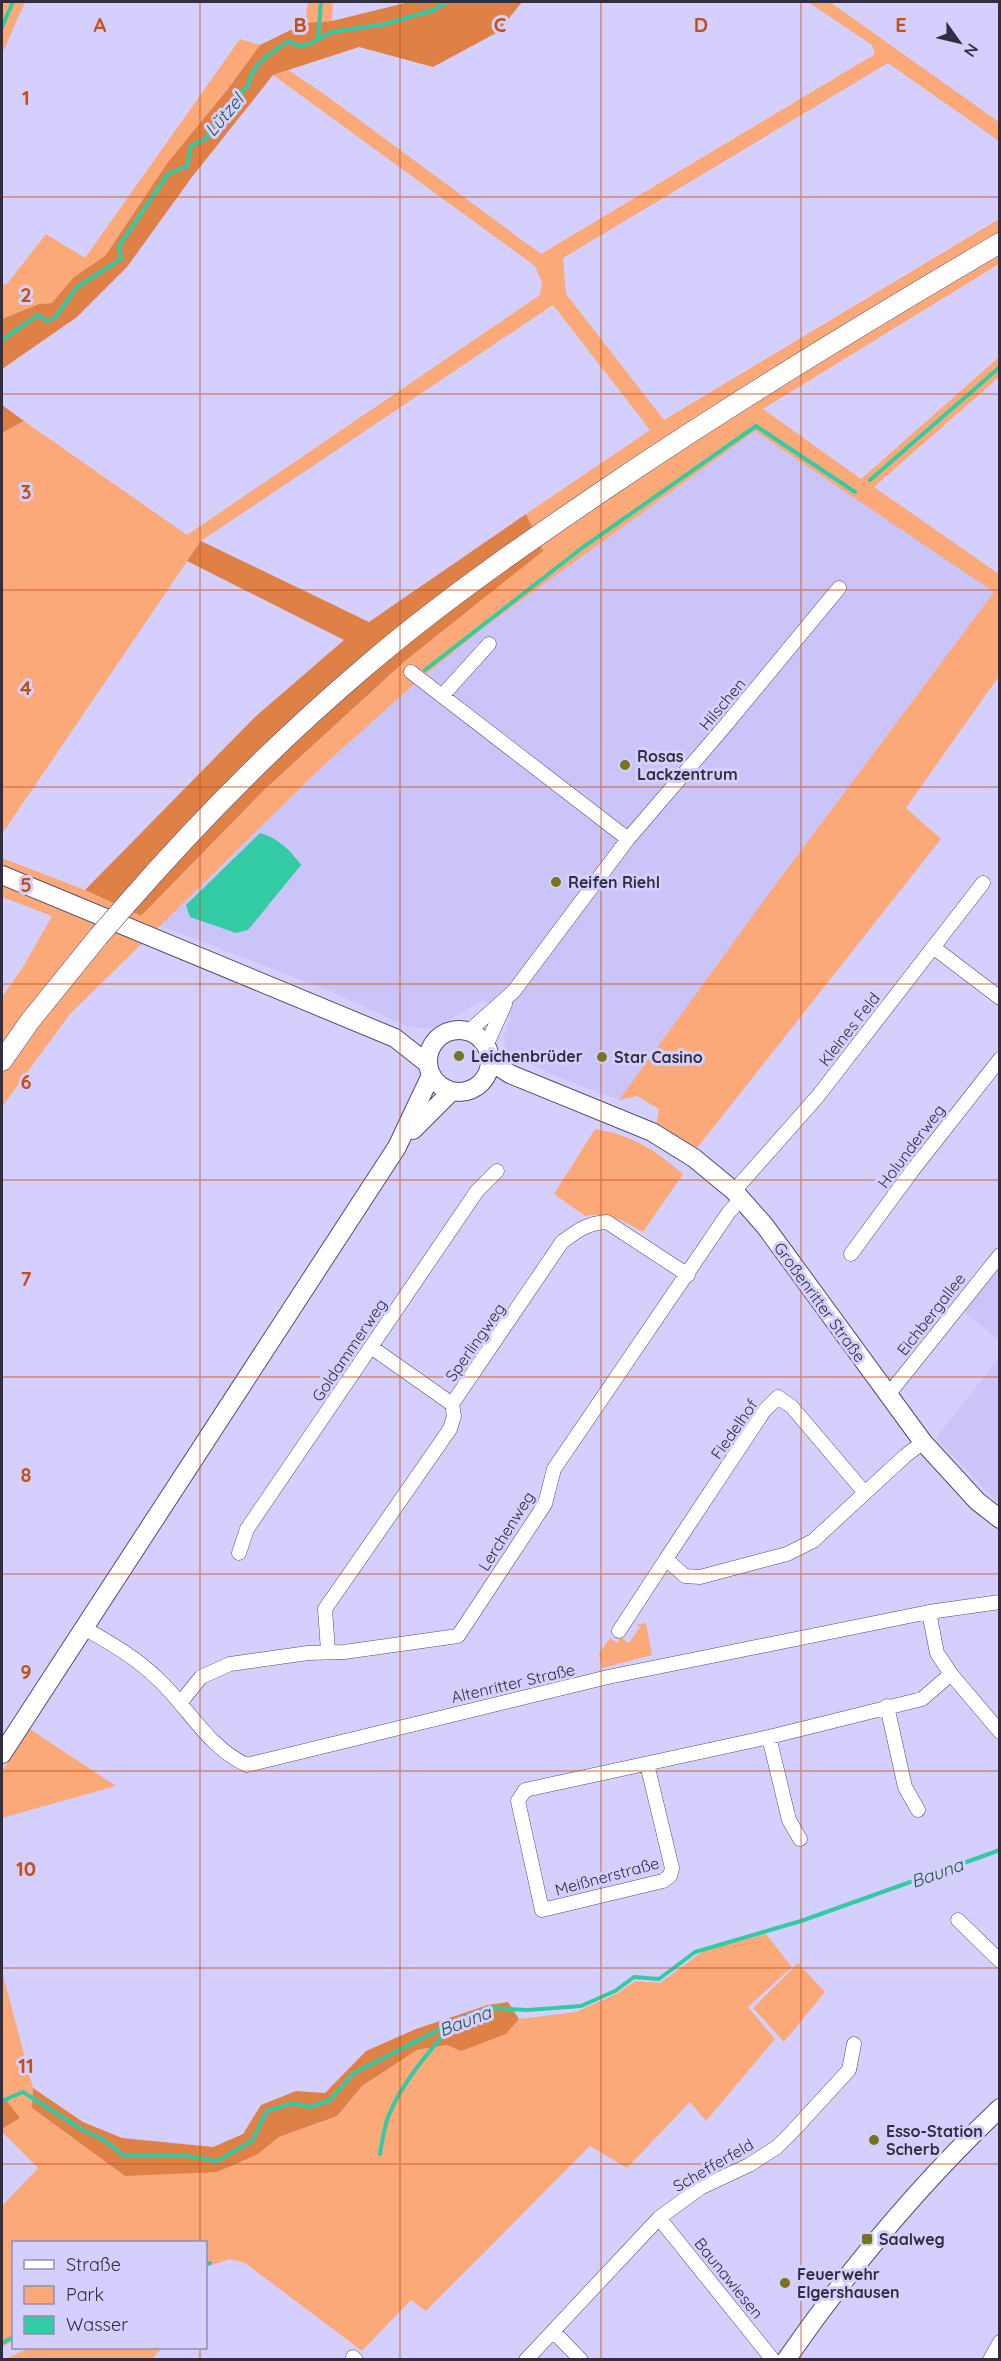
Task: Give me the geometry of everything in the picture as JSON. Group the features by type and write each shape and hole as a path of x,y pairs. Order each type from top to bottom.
{"main road":[{"path":"2,1061 30,1021 98,938 193,831 280,743 365,667 464,588 670,446 836,339 999,243"}],"street":[{"name":"Hilschen","path":"468,1032 507,999 628,839 726,726 839,588"},
{"path":"442,696 489,644"},
{"path":"411,672 628,839"},
{"path":"2,875 395,1038 436,1041"},
{"name":"Kleines Feld","path":"738,1195 983,883"},
{"path":"933,947 999,998"},
{"name":"Hilschen","path":"488,1054 507,999"},
{"path":"2,1754 397,1147 430,1070 431,1048 436,1041 451,1031 468,1032 482,1040 488,1054 485,1078 479,1085 461,1092 452,1091 436,1082 430,1070 395,1038"},
{"name":"Großenritter Straße","path":"488,1054 510,1074 652,1132 694,1158 738,1195 765,1226 922,1442 977,1501 999,1519"},
{"name":"Holunderweg","path":"851,1254 999,1059"},
{"name":"Großenritter Straße","path":"479,1085 502,1083 614,1117"},
{"path":"397,1147 452,1091"},
{"name":"Goldammerweg","path":"239,1553 248,1530 371,1347 477,1191 497,1171"},
{"name":"Lerchenweg","path":"181,1702 201,1677 230,1664 328,1651 344,1652 458,1636 545,1504 554,1469 688,1275 738,1195"},
{"name":"Sperlingweg","path":"328,1651 325,1609 450,1429 454,1416 452,1404 562,1242 582,1227 607,1222 688,1275"},
{"name":"Eichbergallee","path":"888,1395 999,1255"},
{"path":"371,1347 452,1404"},
{"name":"Fiedelhof","path":"619,1631 764,1411 778,1397 792,1407 865,1493"},
{"path":"666,1559 685,1576 700,1577 788,1554 813,1541 922,1442"},
{"name":"Altenritter Straße","path":"84,1628 133,1656 181,1702 226,1754 247,1765 608,1677 929,1612 999,1602"},
{"path":"929,1612 938,1653 951,1674 999,1732"},
{"name":"Meißnerstraße","path":"647,1764 672,1868 670,1876 663,1881 542,1910 518,1802 525,1790 770,1737 922,1699 951,1674"},
{"path":"887,1706 905,1786 918,1810"},
{"path":"770,1737 789,1820 800,1839"},
{"path":"958,1920 999,1961"},
{"name":"Schefferfeld","path":"526,2360 659,2218 700,2188 749,2165 777,2147 849,2070 854,2044"},
{"path":"786,2360 817,2315 871,2246 955,2150 999,2108"},
{"name":"Baunawiesen","path":"659,2218 774,2360"},
{"path":"553,2331 581,2360"},
{"path":"990,2360 999,2342"}],"shaded area":[{"path":"409,2 522,2 498,32 433,67 359,47 273,75 192,177 127,267 77,317 2,369 2,319 39,304 52,303 74,277 105,256 168,162 227,90 260,45 305,23 332,21"},
{"path":"2,405 24,421 2,433"},
{"path":"755,431 995,592 619,1100 553,1075 505,1049 504,1037 511,1017 483,1000 433,1029 406,1026 332,992 159,925 325,764 419,680 486,626"},
{"path":"526,514 543,551 405,661 263,791 141,916 85,890 255,717 344,640 187,561 201,541 369,622"},
{"path":"999,1266 999,1340 964,1312"},
{"path":"999,1358 999,1504 936,1438"},
{"path":"508,2002 519,2019 506,2034 461,2051 447,2045 417,2050 362,2086 337,2116 279,2137 258,2154 217,2172 125,2176 32,2108 33,2088 83,2122 122,2138 213,2147 243,2134 261,2105 296,2091 325,2093 366,2051 416,2029 488,2005"},
{"path":"4,2097 20,2118 2,2129 2,2098"}],"green space":[{"path":"4,2 25,2 2,54 2,8"},
{"path":"308,2 333,2 332,21 305,23"},
{"path":"808,2 830,2 999,122 999,141 888,63 563,258 566,294 664,420 999,219 999,264 763,409 861,479 999,357 999,377 874,487 999,574 999,676 906,808 941,839 697,1148 656,1125 659,1109 637,1096 619,1100 770,892 994,592 755,431 486,626 419,680 325,764 70,1014 2,1107 2,997 23,967 52,916 2,897 2,858 85,890 141,916 263,791 405,661 542,551 526,514 650,430 553,305 201,541 2,834 2,433 24,421 187,535 540,295 542,283 535,266 273,75 288,70 327,96 541,254 875,54 872,45"},
{"path":"240,39 260,45 227,90 168,162 105,256 74,277 52,303 39,304 2,319 2,283 6,285 46,234 85,258"},
{"path":"595,1129 620,1135 642,1145 683,1174 643,1232 608,1216 585,1216 554,1194"},
{"path":"646,1623 652,1655 602,1668 599,1654 610,1638 617,1643 621,1637 629,1643 640,1627 636,1625"},
{"path":"30,1729 116,1786 2,1818 2,1771"},
{"path":"766,1934 792,1967 748,2007 775,2039 706,2121 690,2102 627,2168 590,2146 426,2311 411,2300 362,2351 245,2263 230,2259 207,2267 207,2241 12,2241 12,2342 2,2347 2,2206 38,2168 2,2132 2,2129 20,2118 4,2097 2,2098 2,1971 33,2088 32,2108 125,2176 258,2154 279,2137 337,2116 362,2086 417,2050 506,2034 519,2019 576,2012 616,1994 635,1981 660,1983 703,1951"},
{"path":"798,1963 825,1992 784,2042 753,2008"},
{"path":"27,2349 161,2349 152,2359 5,2359"}],"water":[{"path":"260,833 283,845 301,865 248,930 236,933 190,917 186,905"}],"waterway":[{"path":"2,27 13,2"},
{"path":"318,39 321,2"},
{"name":"Lützel","path":"2,340 38,315 47,321 55,318 77,287 121,259 119,246 168,174 187,166 191,146 207,138 214,123 248,86 253,71 269,55 289,41 298,46 309,44 332,32 385,24 434,10 447,2"},
{"path":"870,480 1000,367"},
{"path":"425,670 582,548 756,426 855,492"},
{"name":"Bauna","path":"2,2101 23,2092 81,2129 104,2140 124,2156 187,2156 217,2161 252,2141 267,2111 293,2103 309,2107 329,2101 354,2073 464,2017 490,2008 528,2010 581,2006 615,1991 634,1977 659,1979 695,1952 801,1921 1000,1850"},
{"path":"380,2154 383,2135 394,2104 416,2068 452,2025"},
{"path":"2,2343 12,2338"}],"place":[{"name":"Rosas Lackzentrum","path":"625,765"},
{"name":"Reifen Riehl","path":"556,882"},
{"name":"Leichenbrüder","path":"459,1056"},
{"name":"Star Casino","path":"602,1057"},
{"name":"Esso-Station Scherb","path":"874,2140"},
{"name":"Saalweg","path":"867,2239"},
{"name":"Feuerwehr Elgershausen","path":"785,2283"}]}
